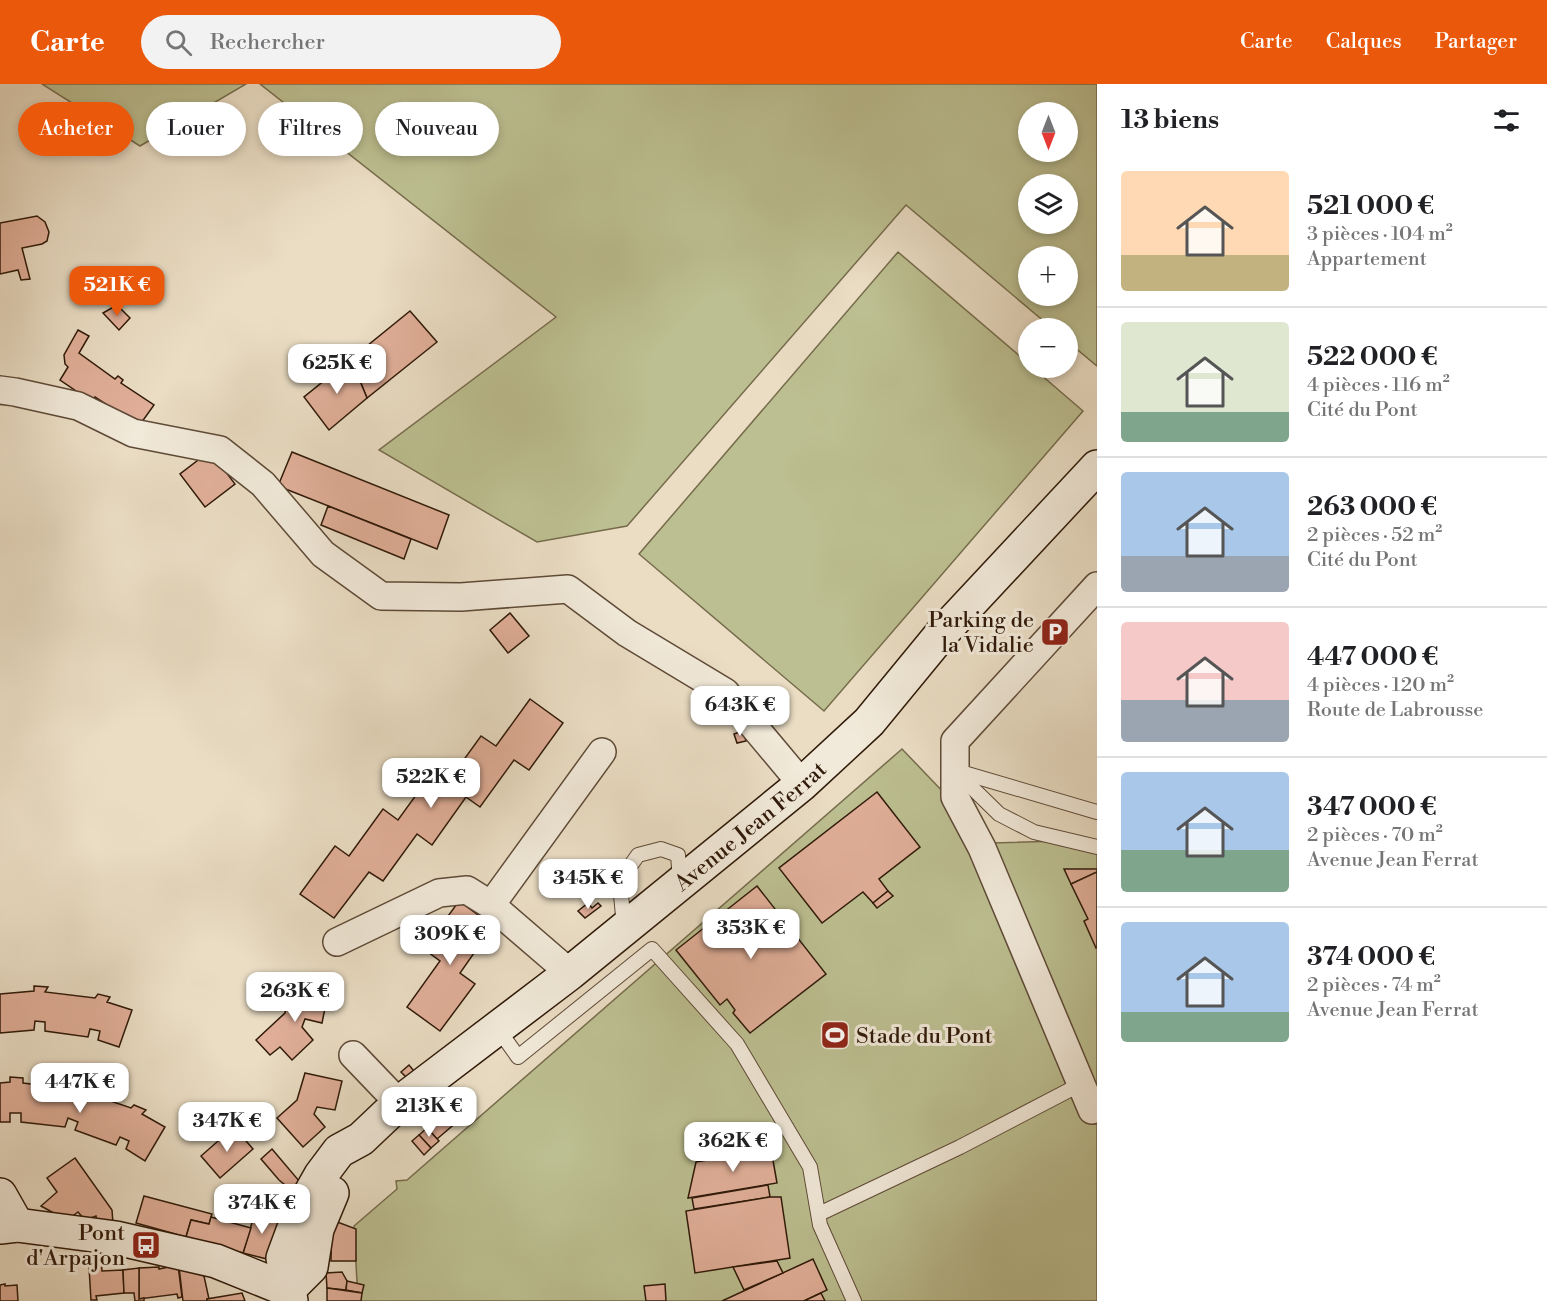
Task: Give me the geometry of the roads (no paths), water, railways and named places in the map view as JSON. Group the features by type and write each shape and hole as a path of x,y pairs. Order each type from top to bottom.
{"main road":[{"name":"Avenue Jean Ferrat","path":"289,1295 311,1267 317,1229 328,1198 357,1156 361,1139 399,1104 570,973 802,784 869,722 943,632 1097,467"},
{"path":"0,1195 9,1226 116,1238 216,1261 289,1295"}],"street":[{"path":"0,390 78,406 133,433 220,450 263,484 323,554 381,596 461,597 568,589 627,633 725,692 802,784"},
{"path":"1092,1110 982,848 955,797 955,741 1097,586"},
{"path":"491,905 602,752"},
{"path":"337,942 439,893 467,890 491,905 570,973"},
{"path":"353,1055 399,1104"}],"lane":[{"path":"955,771 1097,812"},
{"path":"955,771 999,814 1034,832 1097,847"},
{"path":"625,927 621,895 626,872 638,855 661,849 678,855 681,882"},
{"path":"498,1029 518,1057 652,949 737,1044 810,1167 820,1225 854,1301"},
{"path":"819,1214 960,1147 1081,1084"}],"place":[{"name":"Parking de la Vidalie","path":"1055,632"},
{"name":"Stade du Pont","path":"835,1035"},
{"name":"Pont d'Arpajon","path":"146,1245"}]}
